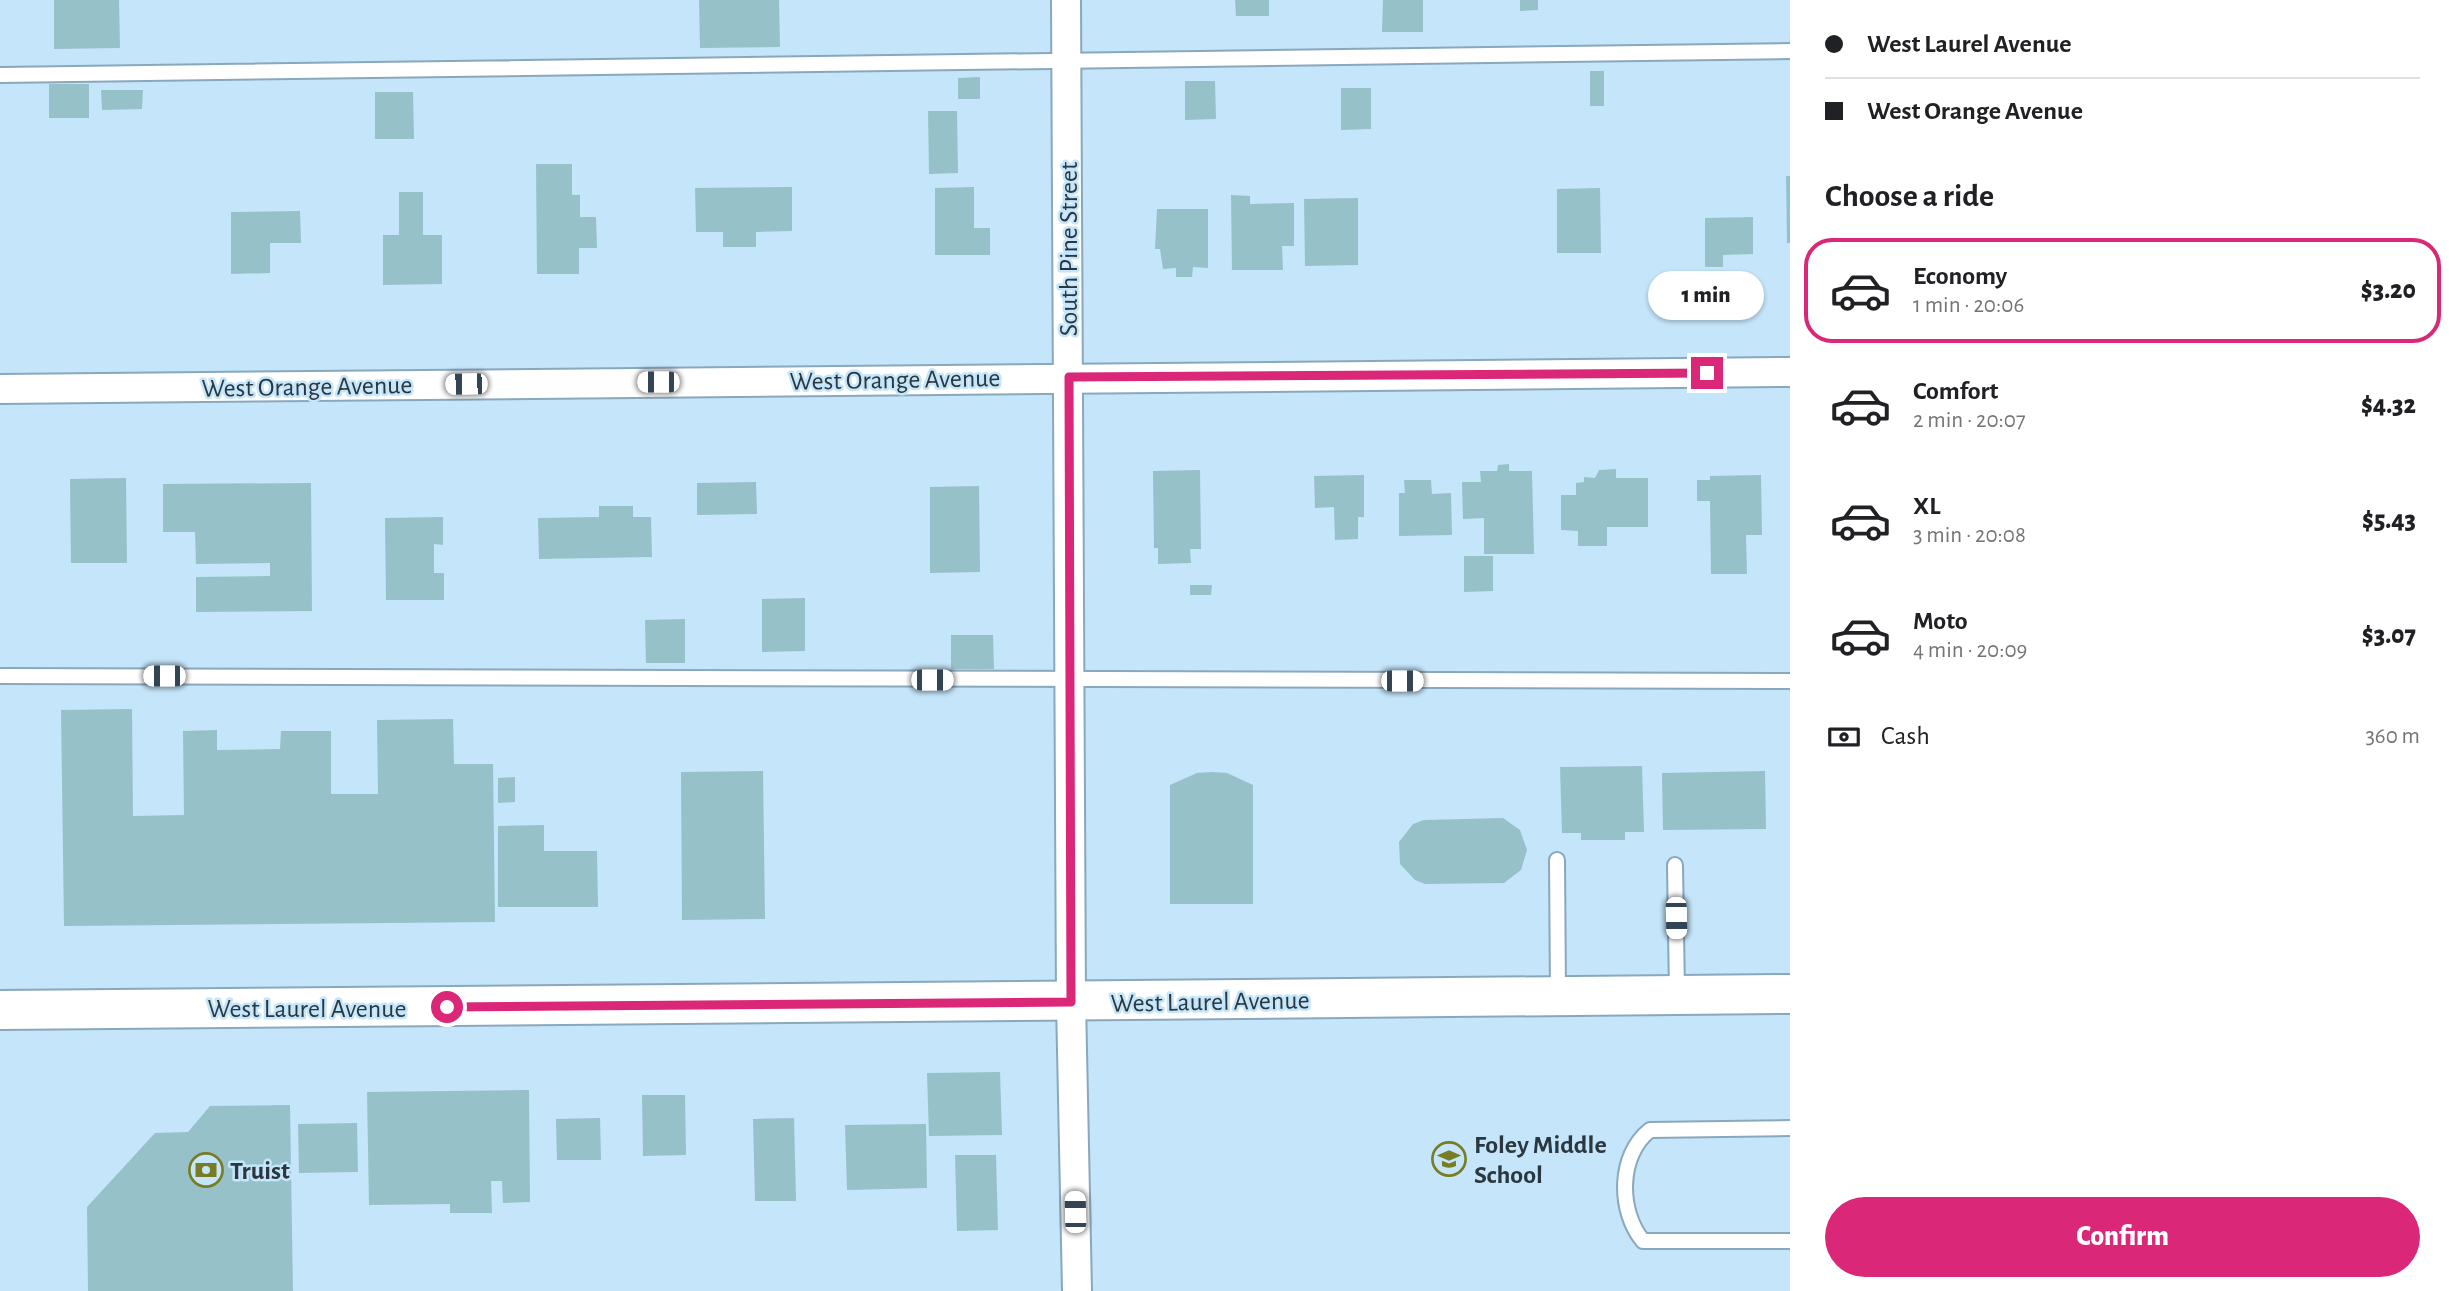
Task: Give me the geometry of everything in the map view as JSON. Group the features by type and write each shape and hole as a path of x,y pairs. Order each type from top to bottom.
{"main road":[{"name":"West Laurel Avenue","path":"0,1010 1790,995"}],"street":[{"name":"South Pine Street","path":"1066,0 1071,1002 1077,1291"},
{"name":"West Orange Avenue","path":"0,389 1790,372"}],"lane":[{"path":"0,75 1790,51"},
{"path":"0,676 1790,681"},
{"path":"1557,860 1558,997"},
{"path":"1675,865 1677,996"},
{"path":"1790,1128 1650,1130 1637,1140 1628,1161 1625,1194 1633,1230 1643,1241 1790,1241"}],"building":[{"path":"54,0 119,0 120,48 54,49"},
{"path":"699,0 779,0 780,47 700,48"},
{"path":"1235,0 1269,0 1269,16 1236,16"},
{"path":"1383,0 1423,0 1423,32 1382,32"},
{"path":"1520,0 1538,0 1538,10 1520,11"},
{"path":"1590,71 1604,71 1604,106 1590,106"},
{"path":"980,77 980,99 958,99 958,78"},
{"path":"1185,81 1215,81 1216,119 1185,120"},
{"path":"49,84 89,84 89,118 49,118"},
{"path":"1341,88 1371,88 1371,129 1341,130"},
{"path":"101,90 143,90 142,109 102,110"},
{"path":"375,92 413,92 414,139 375,139"},
{"path":"928,111 957,111 958,173 929,174"},
{"path":"536,164 572,164 572,195 580,195 580,217 596,217 597,248 579,248 579,274 537,274"},
{"path":"1786,176 1790,176 1790,243 1787,243"},
{"path":"792,187 792,231 756,232 756,247 723,247 723,232 696,232 695,188"},
{"path":"974,187 974,228 990,228 990,255 935,255 935,188"},
{"path":"1600,188 1601,253 1557,253 1557,189"},
{"path":"399,192 423,192 423,235 442,235 442,284 383,285 383,235 399,235"},
{"path":"1231,195 1250,196 1250,204 1294,203 1294,246 1282,246 1283,270 1232,270"},
{"path":"1358,198 1358,265 1305,266 1304,199"},
{"path":"1157,209 1208,209 1208,268 1193,267 1192,277 1176,277 1176,268 1163,269 1160,249 1155,249"},
{"path":"300,211 301,243 270,243 270,273 231,274 231,212"},
{"path":"1753,217 1753,254 1723,255 1723,267 1705,267 1705,218"},
{"path":"1509,464 1509,471 1532,471 1534,554 1484,554 1484,518 1463,519 1462,482 1481,482 1480,471 1497,471 1498,465"},
{"path":"1616,469 1616,478 1648,478 1648,527 1607,527 1607,546 1578,546 1578,531 1561,530 1561,495 1576,495 1576,483 1584,482 1584,477 1595,478 1599,470"},
{"path":"1200,470 1201,549 1190,549 1191,563 1158,564 1158,548 1154,548 1153,471"},
{"path":"1364,475 1364,517 1358,517 1358,539 1335,540 1334,507 1315,508 1314,476"},
{"path":"1761,475 1762,535 1746,535 1747,574 1711,574 1710,501 1697,501 1697,480 1710,480 1710,476"},
{"path":"126,478 127,563 71,563 70,479"},
{"path":"1404,480 1431,480 1432,494 1451,493 1452,535 1399,536 1399,493 1405,493"},
{"path":"756,482 757,514 697,515 697,483"},
{"path":"311,483 312,611 196,612 196,577 270,576 270,563 196,564 195,532 163,532 163,484"},
{"path":"979,486 980,572 930,573 930,487"},
{"path":"599,506 633,506 633,517 651,517 652,557 539,559 538,518 599,517"},
{"path":"443,517 443,545 434,544 434,573 444,573 444,600 386,600 385,518"},
{"path":"1464,556 1493,556 1493,591 1464,592"},
{"path":"1190,585 1212,585 1211,595 1190,595"},
{"path":"805,598 805,651 762,652 762,599"},
{"path":"685,619 685,663 646,663 645,620"},
{"path":"951,635 993,635 994,669 951,669"},
{"path":"132,709 133,816 184,815 183,731 217,730 217,750 280,749 281,731 331,731 331,794 378,794 377,720 453,719 454,764 493,764 495,922 64,926 61,710"},
{"path":"1642,766 1644,832 1625,832 1625,840 1581,840 1581,833 1562,833 1560,767"},
{"path":"763,771 765,919 682,920 681,772"},
{"path":"1765,771 1766,829 1663,830 1662,773"},
{"path":"1197,773 1227,773 1253,785 1253,904 1170,904 1170,785"},
{"path":"515,777 515,802 498,803 498,778"},
{"path":"1503,818 1520,830 1527,850 1521,870 1504,883 1425,884 1415,880 1400,864 1399,842 1413,824 1424,820"},
{"path":"544,825 544,851 597,851 598,907 498,907 498,826"},
{"path":"1000,1072 1002,1135 929,1136 927,1073"},
{"path":"529,1090 530,1202 503,1203 502,1181 491,1181 492,1213 450,1213 450,1204 369,1205 367,1092"},
{"path":"642,1095 685,1095 686,1155 643,1156"},
{"name":"Truist","path":"290,1105 293,1291 88,1291 87,1207 155,1133 188,1132 210,1106"},
{"path":"600,1118 601,1160 557,1160 556,1119"},
{"path":"794,1118 796,1201 755,1201 753,1119"},
{"path":"357,1123 358,1172 299,1173 298,1124"},
{"path":"926,1124 927,1188 847,1190 845,1125"},
{"path":"955,1155 996,1155 998,1230 957,1231"}],"place":[{"name":"Foley Middle School","path":"1449,1159"},
{"name":"Truist","path":"206,1170"}],"route":[{"path":"447,1007 1071,1002 1069,377 1707,373"}]}
